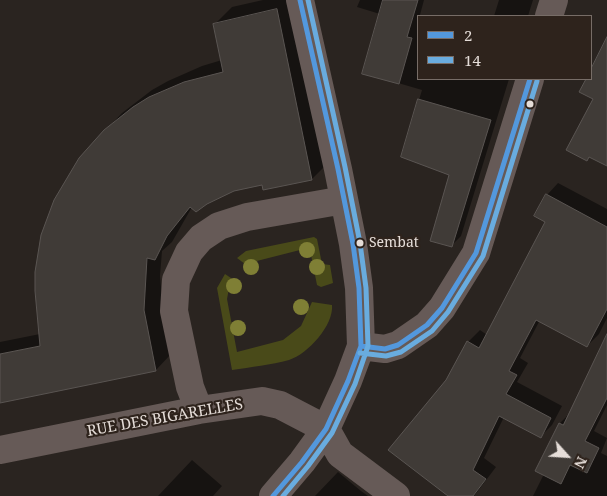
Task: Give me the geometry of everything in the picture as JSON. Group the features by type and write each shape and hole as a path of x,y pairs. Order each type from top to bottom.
{"street":[{"path":"273,496 302,462 326,429 348,381 361,346 359,288 353,244 300,0"},
{"path":"549,15 554,0"},
{"path":"361,346 385,349 398,345 427,325 442,308 476,253 530,80"},
{"path":"199,410 190,387 174,311 176,280 189,252 201,238 219,226 247,217 344,200"},
{"name":"RUE DES BIGARELLES","path":"0,450 199,410 262,401 280,405 326,429"},
{"path":"326,429 340,454 396,496"}],"shaded area":[{"path":"314,237 317,239 322,264 330,265 333,283 321,287 317,285 311,255 300,250 245,264 237,258 246,251"},
{"path":"225,274 231,278 227,299 237,352 283,340 301,326 312,302 332,305 329,321 318,338 296,357 275,363 232,370 217,288"}],"building":[{"path":"383,0 418,0 407,37 412,38 399,84 362,74"},
{"path":"277,9 312,180 263,190 262,185 234,191 207,204 196,212 190,207 167,236 155,260 147,258 144,310 156,371 0,403 0,354 40,346 35,272 41,235 54,200 79,158 104,130 149,97 184,82 223,72 213,24"},
{"path":"607,37 607,166 589,157 587,161 566,150 593,99 579,92 585,80 592,80 592,67"},
{"path":"418,99 491,120 452,247 430,241 449,175 401,157"},
{"path":"546,194 607,227 607,309 587,347 536,320 509,371 517,375 506,394 551,418 541,438 499,416 473,470 486,479 473,496 448,496 388,450 446,380 467,341 479,348 545,222 534,216"},
{"path":"607,334 607,398 585,441 599,448 587,473 570,465 561,484 535,471 559,423 563,425"}],"transit line":[{"name":"2","path":"273,496 302,462 326,429 348,381 361,346 359,288 353,244 300,0"},
{"name":"14","path":"283,496 332,433 355,384 368,346 366,288 360,243 308,0"},
{"name":"2","path":"361,346 385,349 398,345 427,325 442,308 476,253 530,80"},
{"name":"14","path":"360,353 386,356 401,352 432,331 448,312 483,256 537,81"}],"place":[{"name":"Sembat","path":"360,243"}]}
